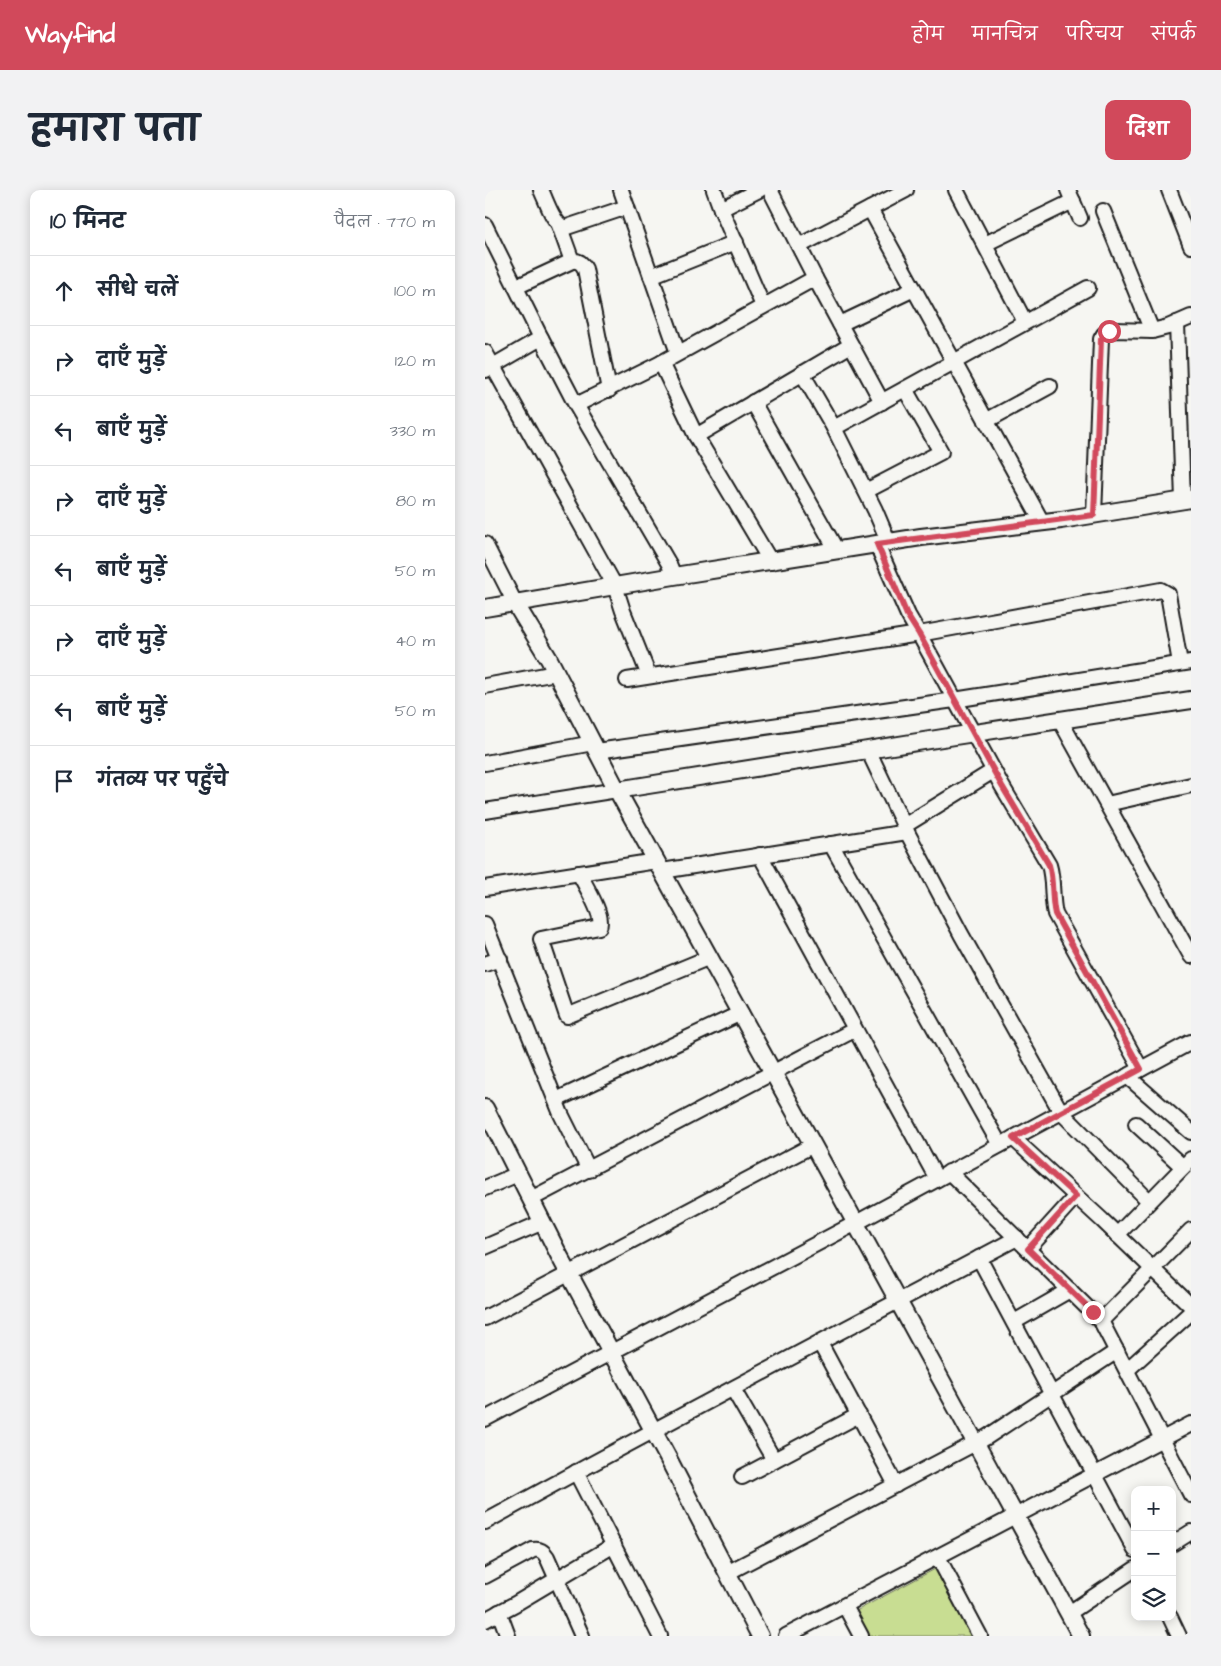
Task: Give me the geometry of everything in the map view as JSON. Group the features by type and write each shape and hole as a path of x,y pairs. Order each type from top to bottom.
{"street":[{"path":"541,190 559,225 572,261"},
{"path":"621,190 678,354"},
{"path":"714,190 763,306"},
{"path":"721,209 759,190"},
{"path":"771,190 815,278 882,402"},
{"path":"799,246 906,190"},
{"path":"956,190 1025,322"},
{"path":"1169,190 1191,246"},
{"path":"985,244 1071,196 1079,218"},
{"path":"559,225 564,228 572,227 627,207"},
{"path":"870,208 1042,522"},
{"path":"1103,211 1153,331"},
{"path":"485,224 576,404 650,530 674,576"},
{"path":"651,276 736,242"},
{"path":"516,287 572,261 577,260 582,263 585,269 609,390"},
{"path":"576,404 609,390 661,363 815,278"},
{"path":"834,428 1088,288"},
{"path":"840,324 914,289"},
{"path":"1094,515 1101,339 1104,334 1115,330 1153,331 1191,317"},
{"path":"485,608 674,576 1187,500 1185,373 1177,323"},
{"path":"489,369 541,338"},
{"path":"696,436 851,344"},
{"path":"485,352 489,369 615,586 649,676"},
{"path":"661,363 696,436 771,562"},
{"path":"802,373 834,428 866,490 907,615 993,771 1049,865 1052,876 1051,899 1055,914 1141,1069"},
{"path":"986,421 1050,386"},
{"path":"866,490 941,452 905,388"},
{"path":"753,402 837,551"},
{"path":"485,544 515,603 556,673 617,790 899,1301 1081,1636"},
{"path":"485,763 954,700 1185,662 1168,594 1161,590 919,634 627,680"},
{"path":"485,686 556,673"},
{"path":"485,811 1191,700"},
{"path":"1060,720 1191,956"},
{"path":"868,750 906,829 961,934 1061,1112 1149,1200"},
{"path":"485,888 579,873 759,855 831,844 906,829 993,771"},
{"path":"1107,804 1191,785"},
{"path":"831,844 1000,1145"},
{"path":"759,855 854,1030 943,1176 1017,1238 1101,1321 1191,1495"},
{"path":"579,873 600,915 601,924 593,930 541,938 567,1016 709,957"},
{"path":"485,924 556,1100 589,1170"},
{"path":"485,964 499,959"},
{"path":"556,1100 741,1013"},
{"path":"531,1199 854,1030"},
{"path":"485,1419 856,1223 1191,1042"},
{"path":"1127,1076 1191,1132"},
{"path":"485,1108 569,1273 760,1636"},
{"path":"1117,1235 1187,1163 1136,1124"},
{"path":"1013,1138 1153,1269 1191,1312 1127,1370"},
{"path":"485,1318 813,1145"},
{"path":"485,1188 518,1174"},
{"path":"1028,1249 1076,1196"},
{"path":"485,1248 543,1222"},
{"path":"1101,1321 1191,1230"},
{"path":"485,1522 653,1430 1017,1238"},
{"path":"979,1258 1131,1542"},
{"path":"1014,1322 1070,1290"},
{"path":"820,1343 896,1485"},
{"path":"727,1573 976,1443 1117,1351"},
{"path":"733,1389 774,1460"},
{"path":"742,1477 859,1415"},
{"path":"786,1636 1191,1424"},
{"path":"576,1472 660,1636"},
{"path":"1176,1541 1191,1532"},
{"path":"485,1620 613,1545"},
{"path":"485,1576 533,1550 543,1551 583,1636"},
{"path":"938,1557 980,1636"},
{"path":"1069,1612 1131,1571"},
{"path":"845,1606 861,1636"},
{"path":"499,1612 508,1636"},
{"path":"1172,1621 1179,1636"}],"green space":[{"path":"937,1568 973,1636 869,1636 856,1611"}],"route":[{"path":"1093,1312 1028,1249 1076,1196 1013,1138 1141,1069 1055,914 1051,899 1053,888 1049,865 1002,786 907,615 877,544 1094,515 1101,339 1109,331"}]}
